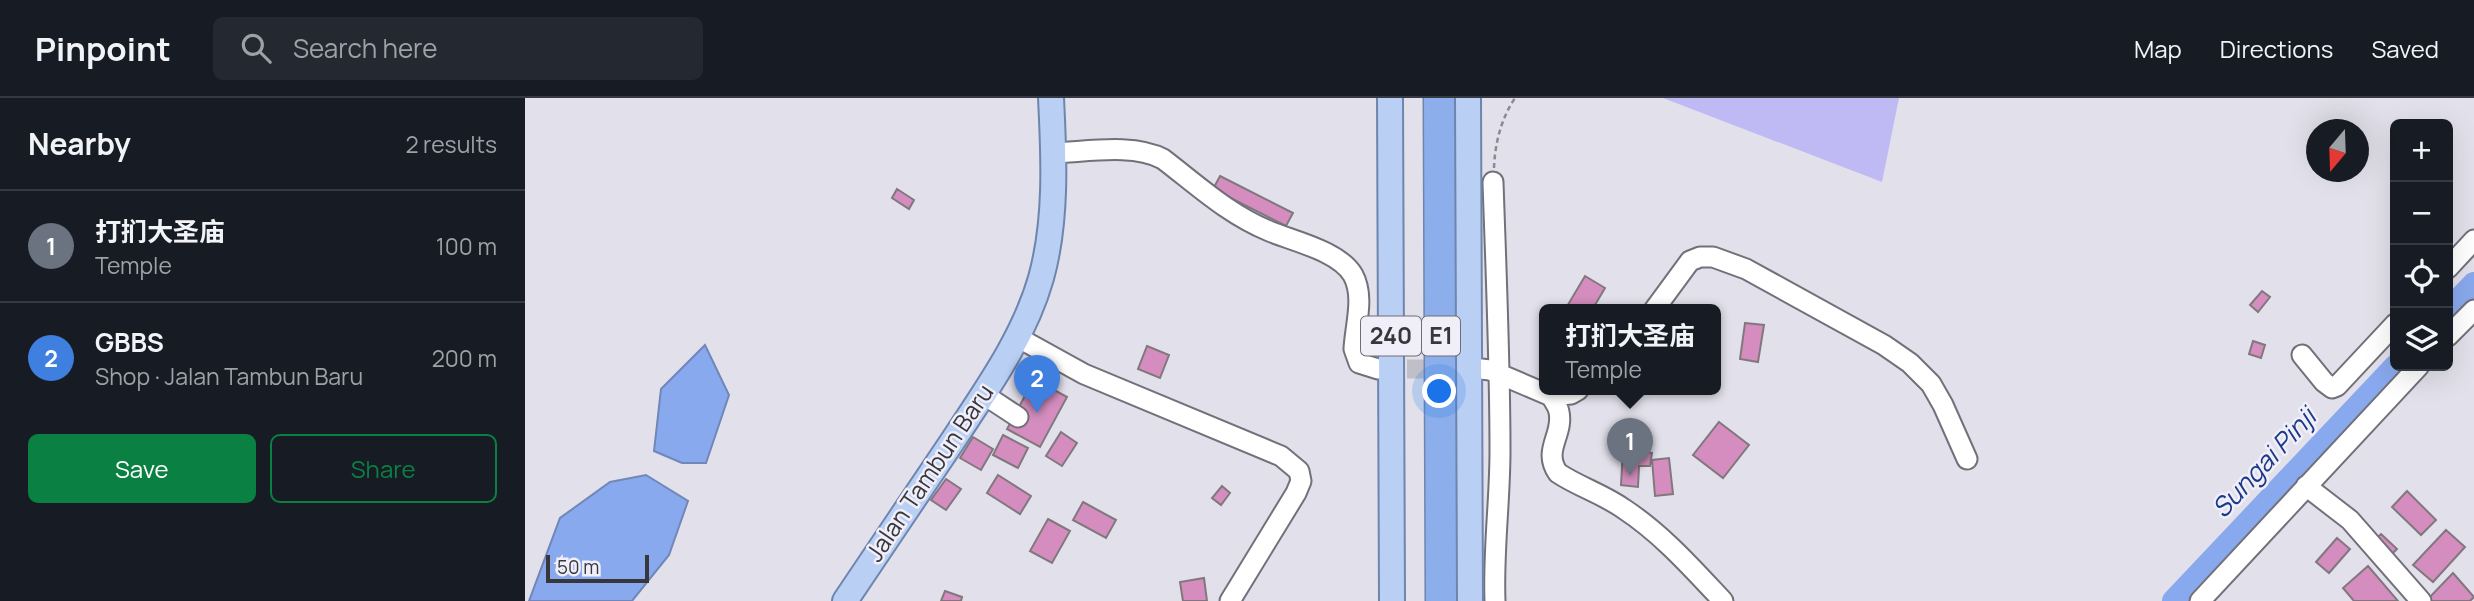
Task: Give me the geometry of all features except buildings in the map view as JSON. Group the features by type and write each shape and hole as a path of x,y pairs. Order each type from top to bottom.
{"highway":[{"name":"E1","path":"1419,98 1421,601"},
{"name":"E1","path":"1439,98 1441,601"}],"main road":[{"name":"Jalan Tambun Baru","path":"845,601 983,394 1017,337 1034,299 1050,225 1053,153 1051,98"},
{"name":"240","path":"1390,98 1392,601"},
{"path":"1468,98 1469,601"}],"street":[{"path":"1053,153 1129,150 1153,154 1231,212 1268,231 1336,258 1352,273 1357,286 1359,299 1354,349 1356,357 1359,363 1378,369"},
{"path":"1493,182 1490,372 1499,501 1494,564 1495,601"},
{"path":"2453,263 2474,240"},
{"path":"1658,304 1690,261 1700,257 1713,257 1746,269 1884,345 1910,363 1931,384 1967,459"},
{"path":"2453,331 2474,310"},
{"path":"2302,355 2332,388 2337,386 2390,329"},
{"path":"1017,337 1084,374 1281,456 1299,471 1301,481 1296,493 1230,601"},
{"path":"2200,601 2414,371"},
{"path":"1490,372 1539,391"},
{"path":"983,394 1018,417"},
{"path":"1561,395 1551,396 1559,410 1551,457 1552,465 1558,473 1624,508 1680,555 1723,601"},
{"path":"2306,486 2350,520 2421,601"}],"path":[{"path":"1493,182 1495,151 1506,112 1515,98"}],"shaded area":[{"path":"1663,98 1899,98 1882,182"}],"water":[{"path":"705,345 729,395 706,463 682,463 654,451 661,389"},
{"path":"646,475 688,501 669,555 632,601 529,601 560,518 610,482"}],"waterway":[{"name":"Sungai Pinji","path":"2451,308 2474,284"},
{"name":"Sungai Pinji","path":"2174,601 2391,371"}],"tunnel":[{"path":"1378,369 1481,369"}],"place":[{"name":"GBBS","path":"1037,413"},
{"name":"打扪大圣庙","path":"1630,476"}]}
